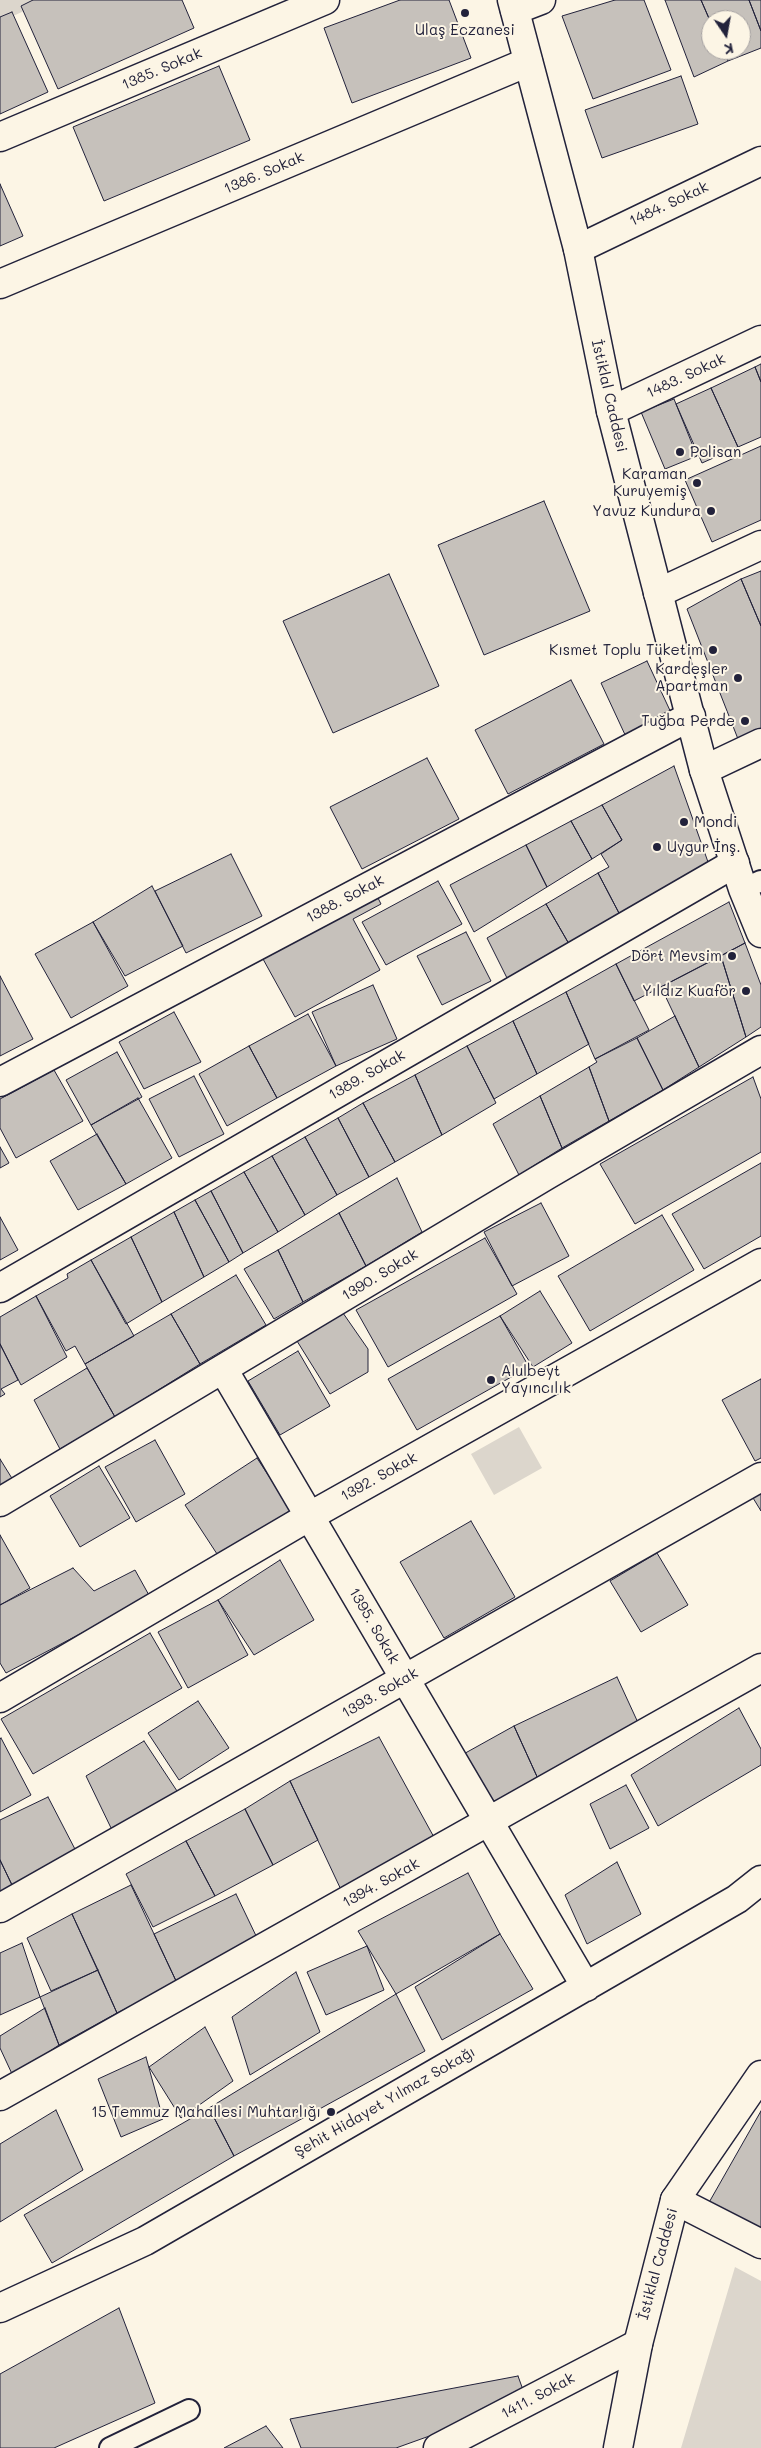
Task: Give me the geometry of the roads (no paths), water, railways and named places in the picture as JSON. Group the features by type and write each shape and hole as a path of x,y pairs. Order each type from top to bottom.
{"street":[{"name":"1385. Sokak","path":"0,137 325,0"},
{"path":"514,5 541,0"},
{"name":"İstiklal Caddesi","path":"514,5 578,249 611,411 704,770 735,863 752,885 761,933"},
{"name":"1386. Sokak","path":"0,284 528,62"},
{"name":"1484. Sokak","path":"578,249 761,161"},
{"name":"1483. Sokak","path":"611,411 761,340"},
{"path":"658,594 761,545"},
{"name":"1388. Sokak","path":"0,1082 691,716"},
{"path":"704,770 761,744"},
{"name":"1389. Sokak","path":"0,1288 735,863"},
{"name":"1390. Sokak","path":"0,1502 547,1175 761,1050"},
{"name":"1392. Sokak","path":"0,1698 310,1516 761,1263"},
{"name":"1395. Sokak","path":"223,1369 586,1987"},
{"name":"1393. Sokak","path":"0,1908 761,1477"},
{"name":"1394. Sokak","path":"0,2096 761,1668"},
{"name":"Şehit Hidayet Yılmaz Sokağı","path":"0,2308 145,2241 586,1987 749,1898 761,1880"},
{"name":"İstiklal Caddesi","path":"618,2448 638,2344 675,2200 759,2077"},
{"path":"675,2200 761,2244"},
{"name":"1411. Sokak","path":"438,2448 638,2344"}],"lane":[{"path":"110,2448 189,2410"}],"place":[{"name":"Ulaş Eczanesi","path":"465,13"},
{"name":"Polisan","path":"680,452"},
{"name":"Karaman Kuruyemiş","path":"697,483"},
{"name":"Yavuz Kundura","path":"711,511"},
{"name":"Kısmet Toplu Tüketim","path":"713,650"},
{"name":"Kardeşler Apartman","path":"738,678"},
{"name":"Tuğba Perde","path":"745,721"},
{"name":"Mondi","path":"684,822"},
{"name":"Uygur İnş.","path":"657,847"},
{"name":"Dört Mevsim","path":"732,956"},
{"name":"Yıldız Kuaför","path":"746,991"},
{"name":"Alulbeyt Yayıncılık","path":"491,1380"},
{"name":"15 Temmuz Mahallesi Muhtarlığı","path":"331,2112"}]}
